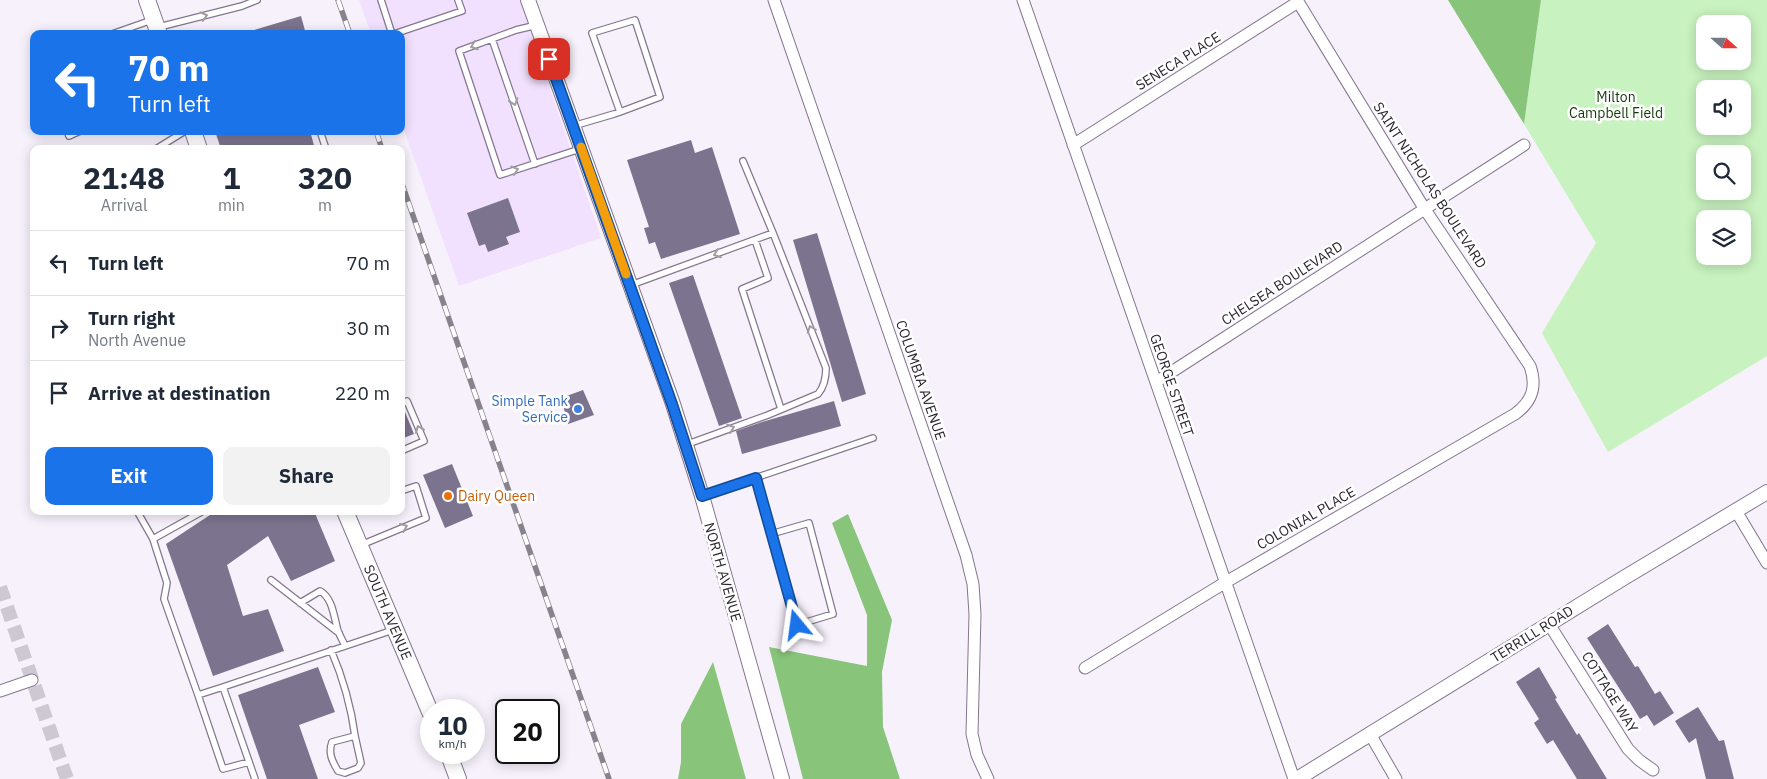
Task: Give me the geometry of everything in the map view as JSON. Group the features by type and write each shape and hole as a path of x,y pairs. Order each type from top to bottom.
{"main road":[{"path":"147,0 157,27"},
{"name":"SOUTH AVENUE","path":"347,515 425,699"},
{"path":"452,764 458,779"}],"street":[{"name":"NORTH AVENUE","path":"528,0 630,285 702,496 782,779"},
{"name":"COLUMBIA AVENUE","path":"774,0 966,555 973,584 972,734 977,755 988,779"},
{"name":"GEORGE STREET","path":"1022,0 1296,779"},
{"name":"SENECA PLACE","path":"1073,145 1298,1"},
{"name":"SAINT NICHOLAS BOULEVARD","path":"1298,1 1424,208 1530,366 1534,376 1534,387"},
{"name":"CHELSEA BOULEVARD","path":"1156,382 1524,145"},
{"name":"COLONIAL PLACE","path":"1085,668 1226,582 1515,414 1531,398 1534,387"},
{"name":"TERRILL ROAD","path":"1296,779 1767,492"},
{"path":"1736,511 1767,563"},
{"name":"COTTAGE WAY","path":"1549,624 1628,749 1639,760 1654,770"},
{"path":"0,691 32,680"},
{"path":"1370,734 1396,779"}],"lane":[{"path":"138,30 242,6 257,0"},
{"path":"380,0 391,30"},
{"path":"404,30 462,10 458,0"},
{"path":"573,126 620,112 660,97 635,20 592,33 620,112"},
{"path":"537,25 459,51 493,157 500,175 581,148"},
{"path":"492,39 534,164"},
{"path":"162,145 178,135"},
{"path":"685,445 818,394 826,376 826,368 743,161"},
{"path":"630,285 773,234"},
{"path":"755,240 768,278 742,289 781,409"},
{"path":"405,402 407,401 424,441 405,449"},
{"path":"702,496 873,438"},
{"path":"756,478 771,534 797,625 833,614 809,523 771,534"},
{"path":"359,546 426,518 416,486 405,490"},
{"path":"140,515 153,539 167,583 164,598 223,769 249,762"},
{"path":"153,539 196,515"},
{"path":"271,580 339,633"},
{"path":"300,602 320,591 326,594 339,633 346,646"},
{"path":"198,695 395,630"},
{"path":"330,650 352,712 355,736 362,763 358,768 345,772 338,771 332,761 330,749 332,742 355,736"},
{"path":"223,687 255,779"}],"shaded area":[{"path":"359,0 520,0 601,238 459,286 405,132 405,30 370,30"}],"green space":[{"path":"1448,0 1541,0 1524,124"},
{"name":"Milton Campbell Field","path":"1541,0 1767,0 1767,356 1608,452 1542,333 1596,243 1524,124"},
{"path":"848,514 892,620 882,672 883,727 900,779 803,779 769,647 867,666 867,615 832,523"},
{"path":"713,662 746,779 678,779 681,762 681,724"}],"building":[{"path":"301,16 305,30 254,30"},
{"path":"216,135 311,135 314,145 220,145"},
{"path":"691,140 695,153 712,147 740,234 661,259 655,242 649,244 644,228 649,227 627,160"},
{"path":"508,198 520,232 506,237 509,244 488,252 485,244 479,246 467,213"},
{"path":"817,233 866,394 842,402 793,240"},
{"path":"693,275 742,418 719,426 669,283"},
{"name":"Simple Tank Service","path":"583,390 594,415 568,424 561,398"},
{"path":"834,401 841,426 742,454 736,431"},
{"path":"405,412 414,434 405,437"},
{"name":"Dairy Queen","path":"452,464 473,516 445,528 423,475"},
{"path":"210,515 316,515 335,561 291,581 268,536 227,565 243,616 268,609 284,651 213,676 166,544"},
{"path":"1608,624 1635,667 1638,666 1655,694 1660,691 1674,713 1654,726 1647,715 1640,719 1587,638"},
{"path":"318,667 335,712 299,725 318,779 267,779 238,695"},
{"path":"1539,667 1557,698 1555,699 1577,735 1579,733 1607,779 1577,779 1553,740 1547,744 1534,723 1539,719 1516,682"},
{"path":"1698,707 1719,741 1724,740 1734,779 1706,779 1696,738 1689,743 1675,721"}],"tunnel":[{"path":"0,587 67,779"}],"railway":[{"path":"338,0 349,30"},
{"path":"377,135 381,145"},
{"path":"405,192 609,779"}],"slow traffic":[{"path":"581,147 626,274"}],"place":[{"name":"Simple Tank Service","path":"578,409"},
{"name":"Dairy Queen","path":"448,496"}],"route":[{"path":"549,59 672,404 702,496 756,478 797,625"}]}
